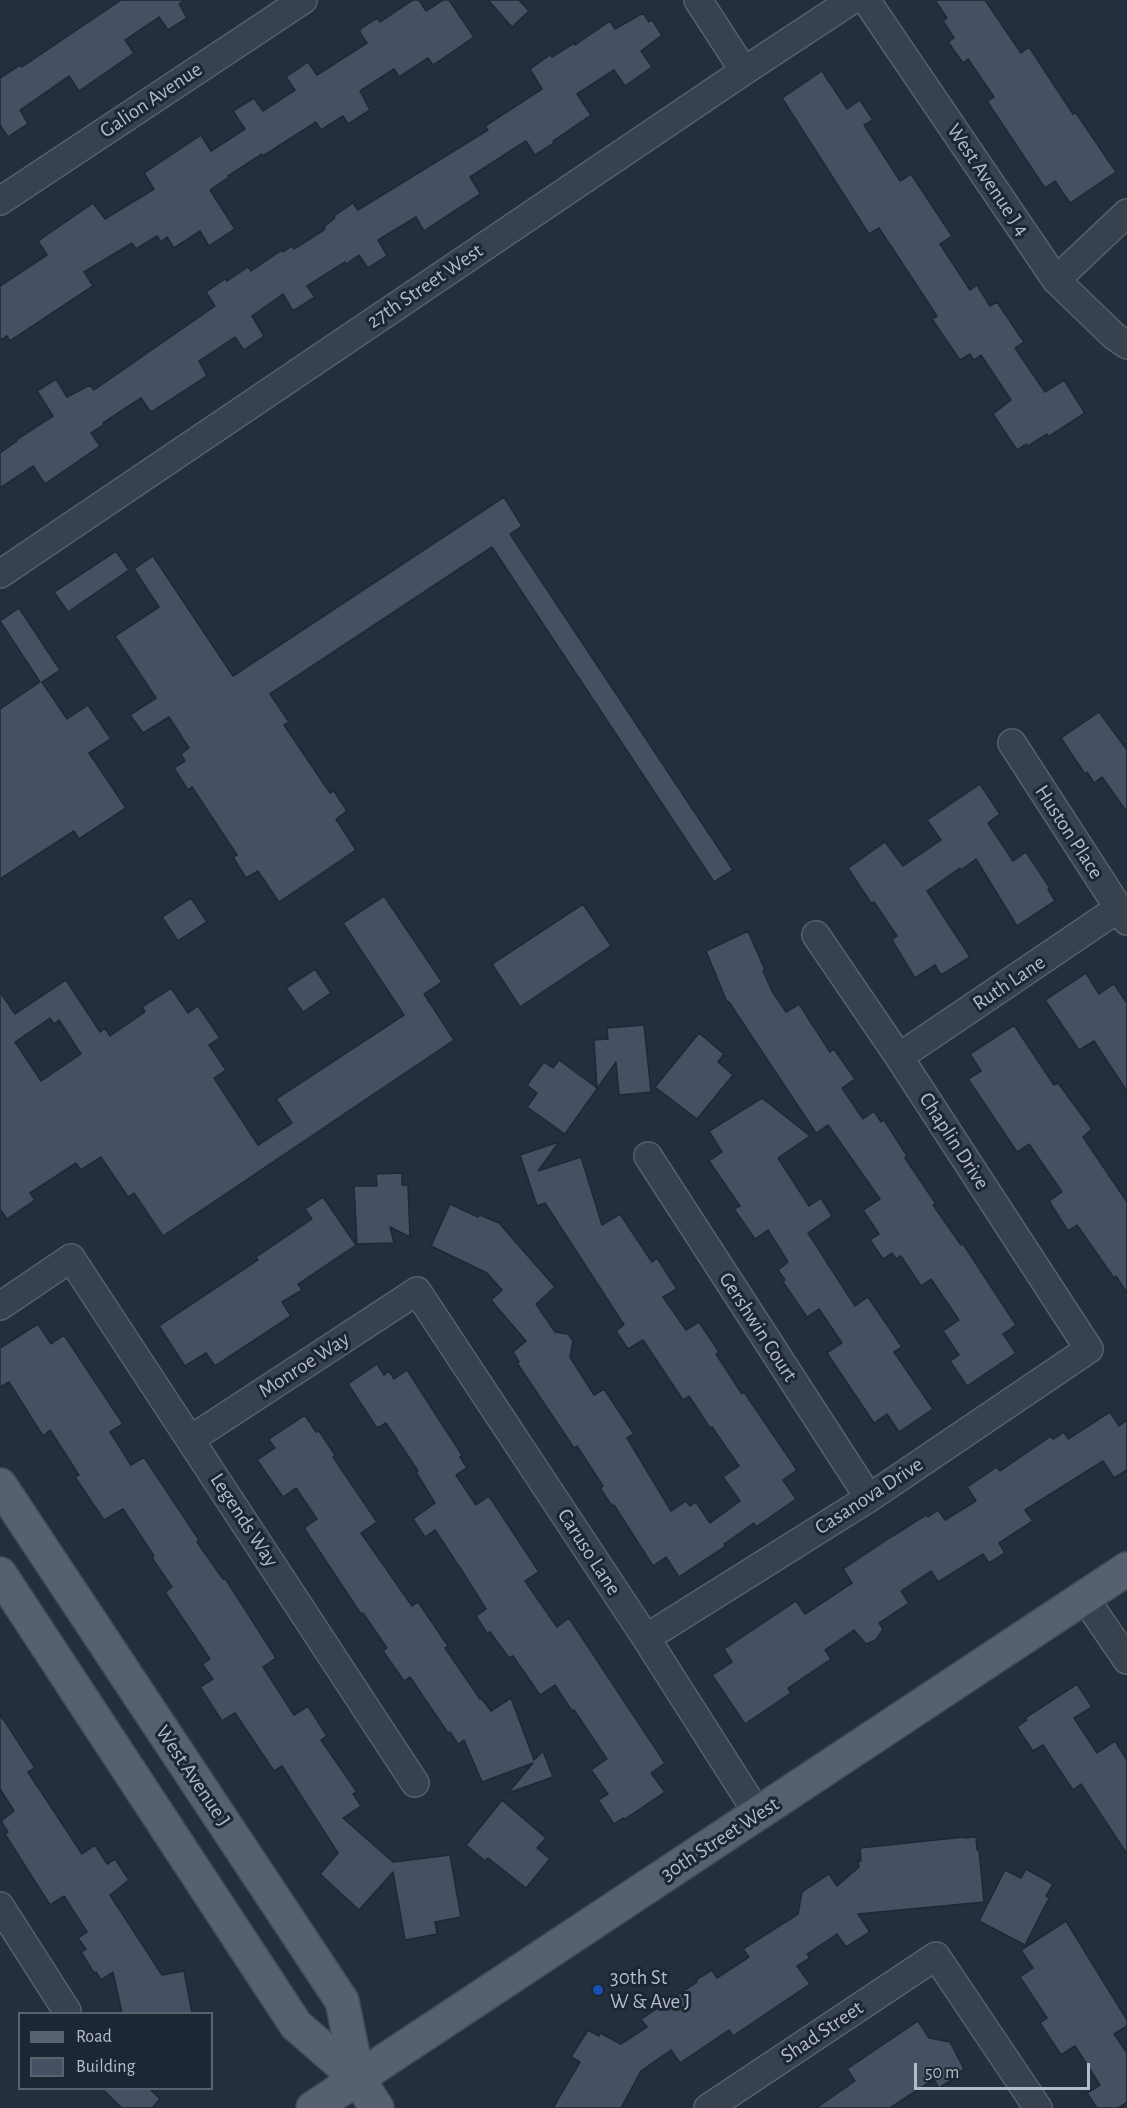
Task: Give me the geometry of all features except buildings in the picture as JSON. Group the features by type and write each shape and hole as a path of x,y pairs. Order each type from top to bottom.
{"main road":[{"name":"West Avenue J","path":"0,1485 342,2001 358,2079"},
{"name":"30th Street West","path":"313,2108 1127,1569"},
{"name":"West Avenue J","path":"0,1574 296,2025 358,2079 377,2108"}],"street":[{"name":"Galion Avenue","path":"0,201 303,0"},
{"path":"698,0 744,71"},
{"name":"27th Street West","path":"0,574 852,0"},
{"name":"West Avenue J 4","path":"866,0 1056,280 1114,336 1127,345"},
{"path":"1056,280 1127,213"},
{"name":"Huston Place","path":"1012,743 1123,915"},
{"name":"Ruth Lane","path":"899,1057 1123,915"},
{"name":"Chaplin Drive","path":"816,935 899,1057 1089,1349"},
{"name":"Gershwin Court","path":"648,1156 869,1498"},
{"name":"Legends Way","path":"0,1306 71,1258 415,1783"},
{"name":"Monroe Way","path":"191,1439 417,1291"},
{"name":"Caruso Lane","path":"417,1291 646,1638 758,1814"},
{"name":"Casanova Drive","path":"646,1638 869,1498 1089,1349"},
{"path":"1084,1597 1127,1660"},
{"path":"0,1906 67,2011"},
{"name":"Shad Street","path":"708,2108 936,1956 1038,2108"}],"place":[{"name":"30th St W & Ave J","path":"598,1990"}]}
